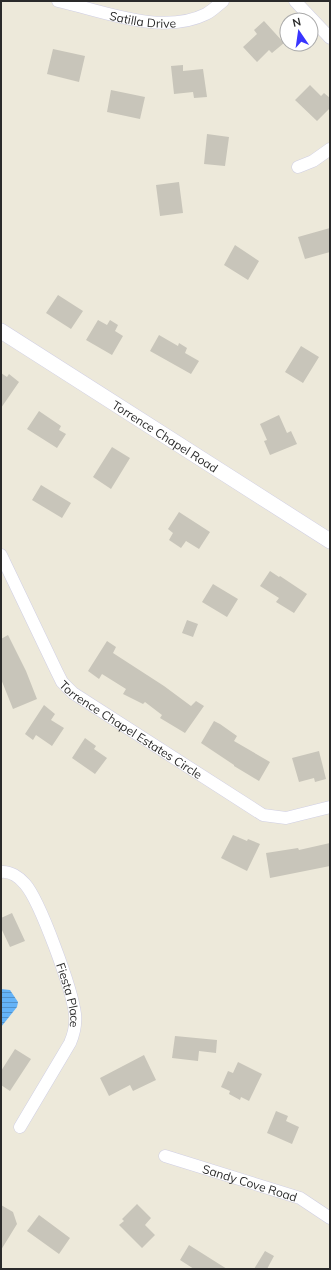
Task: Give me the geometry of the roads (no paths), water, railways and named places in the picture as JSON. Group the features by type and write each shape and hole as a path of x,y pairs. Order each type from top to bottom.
{"street":[{"name":"Satilla Drive","path":"58,1 161,24 195,19 208,13 223,1"},
{"path":"295,1 330,38"},
{"path":"298,167 313,161 330,148"},
{"name":"Torrence Chapel Road","path":"1,331 330,541"},
{"name":"Torrence Chapel Estates Circle","path":"1,555 62,682 73,693 263,815 286,818 330,807"},
{"name":"Fiesta Place","path":"1,872 11,873 18,877 26,884 37,903 65,978 75,1013 74,1032 70,1044 20,1127"},
{"name":"Sandy Cove Road","path":"166,1156 300,1198 330,1218"}],"water":[{"path":"1,989 10,990 18,1002 17,1007 1,1027"}]}
